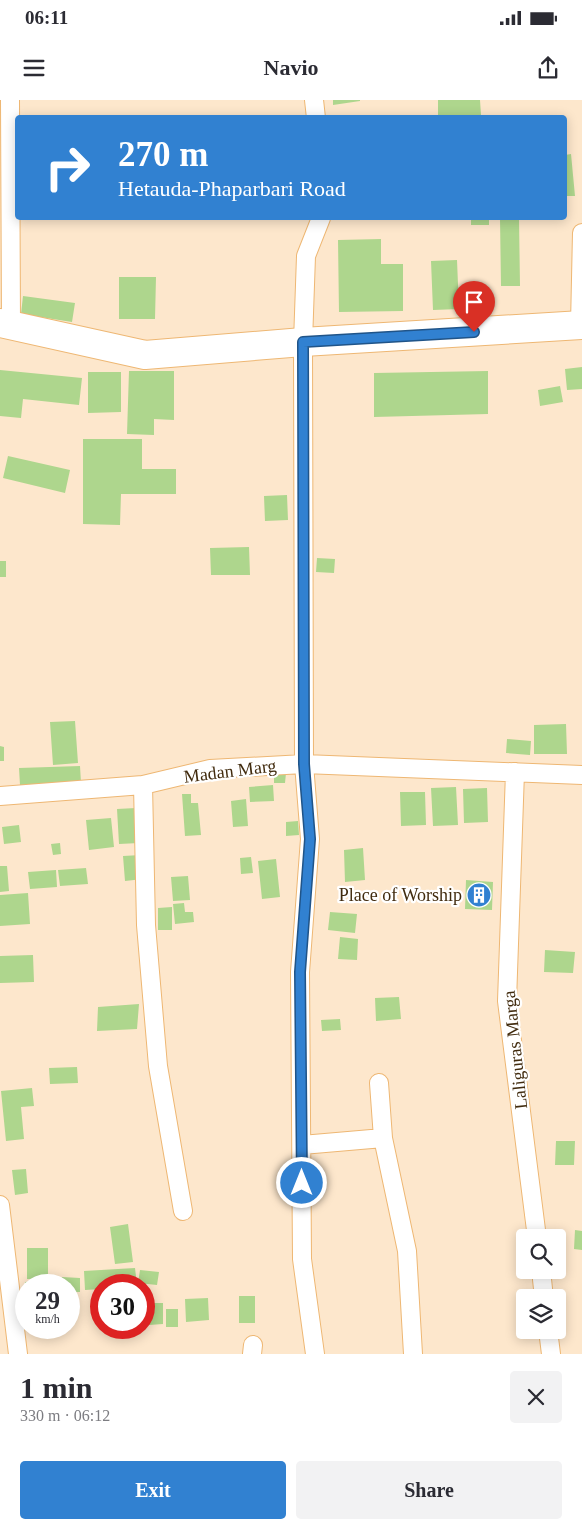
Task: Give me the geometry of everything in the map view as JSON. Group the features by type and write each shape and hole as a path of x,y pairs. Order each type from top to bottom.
{"highway":[{"path":"6,324 145,356 303,342 581,325"}],"street":[{"path":"6,324 10,100"},
{"path":"314,100 316,115"},
{"path":"315,1354 302,1259 300,972 310,839 304,764 303,342 306,256 320,220"},
{"path":"581,325 582,233"},
{"name":"Madan Marg","path":"0,796 143,785 210,770 304,764 582,775"},
{"name":"Laliguras Marga","path":"515,772 507,1001 536,1229"},
{"path":"143,785 146,925 158,1066 183,1211"},
{"path":"379,1083 383,1138 408,1250 413,1354"},
{"path":"302,1145 383,1138"},
{"path":"0,1205 18,1354"},
{"path":"549,1339 551,1354"}],"building":[{"path":"333,100 360,100 360,101 333,105"},
{"path":"438,100 480,100 481,115 438,115"},
{"path":"571,154 575,196 567,196 567,155"},
{"path":"471,220 489,220 489,225 471,225"},
{"path":"500,220 519,220 520,286 501,286"},
{"path":"381,239 381,264 403,264 403,311 339,312 338,240"},
{"path":"457,260 459,309 433,310 431,261"},
{"path":"119,277 156,277 155,319 119,319"},
{"path":"23,296 75,303 72,322 21,314"},
{"path":"582,367 582,389 567,390 565,369"},
{"path":"0,370 82,378 79,405 23,399 21,418 0,416"},
{"path":"129,371 174,371 174,420 154,419 154,435 127,434"},
{"path":"488,371 488,414 374,417 374,373"},
{"path":"88,372 121,372 121,412 88,413"},
{"path":"560,386 563,402 540,406 538,390"},
{"path":"83,439 142,439 142,469 176,469 176,494 121,494 120,525 83,524"},
{"path":"8,456 70,470 65,493 3,478"},
{"path":"287,495 288,520 265,521 264,496"},
{"path":"249,547 250,575 211,575 210,548"},
{"path":"317,558 335,559 334,573 316,572"},
{"path":"0,561 6,561 6,577 0,577"},
{"path":"75,721 78,763 53,765 50,722"},
{"path":"566,724 567,754 534,754 534,725"},
{"path":"507,739 531,741 530,755 506,753"},
{"path":"0,746 4,747 4,761 0,761"},
{"path":"80,766 81,783 20,785 19,768"},
{"path":"274,773 286,773 285,783 274,783"},
{"path":"273,785 274,801 250,802 249,787"},
{"path":"456,787 458,825 433,826 431,788"},
{"path":"487,788 488,822 464,823 463,789"},
{"path":"400,792 425,792 426,825 401,826"},
{"path":"182,794 191,794 191,803 198,803 201,835 185,836"},
{"path":"246,799 248,826 233,827 231,801"},
{"path":"136,808 139,843 119,844 117,809"},
{"path":"111,818 114,847 89,850 86,820"},
{"path":"298,821 299,835 286,836 286,822"},
{"path":"19,825 21,842 4,844 2,827"},
{"path":"60,843 61,854 53,855 51,844"},
{"path":"363,848 365,880 345,882 344,850"},
{"path":"141,855 143,879 125,881 123,856"},
{"path":"251,857 253,873 241,874 240,858"},
{"path":"276,859 280,897 262,899 258,861"},
{"path":"0,866 7,866 9,891 0,892"},
{"path":"86,868 88,884 60,886 58,870"},
{"path":"56,870 57,887 30,889 28,872"},
{"path":"188,876 190,900 173,901 171,877"},
{"name":"Place of Worship","path":"466,880 493,882 492,910 465,909"},
{"path":"28,893 30,924 0,926 0,895"},
{"path":"184,903 185,912 193,912 194,922 175,924 173,904"},
{"path":"172,907 172,930 158,930 158,908"},
{"path":"330,912 357,914 355,933 328,930"},
{"path":"340,937 358,939 357,960 338,959"},
{"path":"545,950 575,952 573,973 544,972"},
{"path":"33,955 34,982 0,983 0,956"},
{"path":"399,997 401,1019 376,1021 375,998"},
{"path":"139,1004 137,1029 97,1031 98,1007"},
{"path":"340,1019 341,1030 322,1031 321,1020"},
{"path":"77,1067 78,1083 50,1084 49,1068"},
{"path":"32,1088 34,1106 21,1107 24,1139 6,1141 1,1091"},
{"path":"556,1141 575,1141 574,1165 555,1165"},
{"path":"26,1169 28,1193 15,1195 12,1170"},
{"path":"128,1224 133,1262 115,1264 110,1227"},
{"path":"575,1230 582,1231 582,1250 574,1249"},
{"path":"27,1248 48,1248 48,1274 27,1274"},
{"path":"135,1268 136,1274 90,1274 90,1290 85,1290 84,1271"},
{"path":"140,1270 159,1272 157,1285 155,1285 155,1274 139,1274"},
{"path":"239,1296 255,1296 255,1323 239,1323"},
{"path":"208,1298 209,1320 186,1322 185,1299"},
{"path":"155,1303 163,1303 163,1324 155,1325"},
{"path":"166,1309 178,1309 178,1327 166,1327"}],"place":[{"name":"Place of Worship","path":"479,895"}],"route":[{"path":"302,1183 300,972 310,839 304,764 303,342 474,332"}]}
